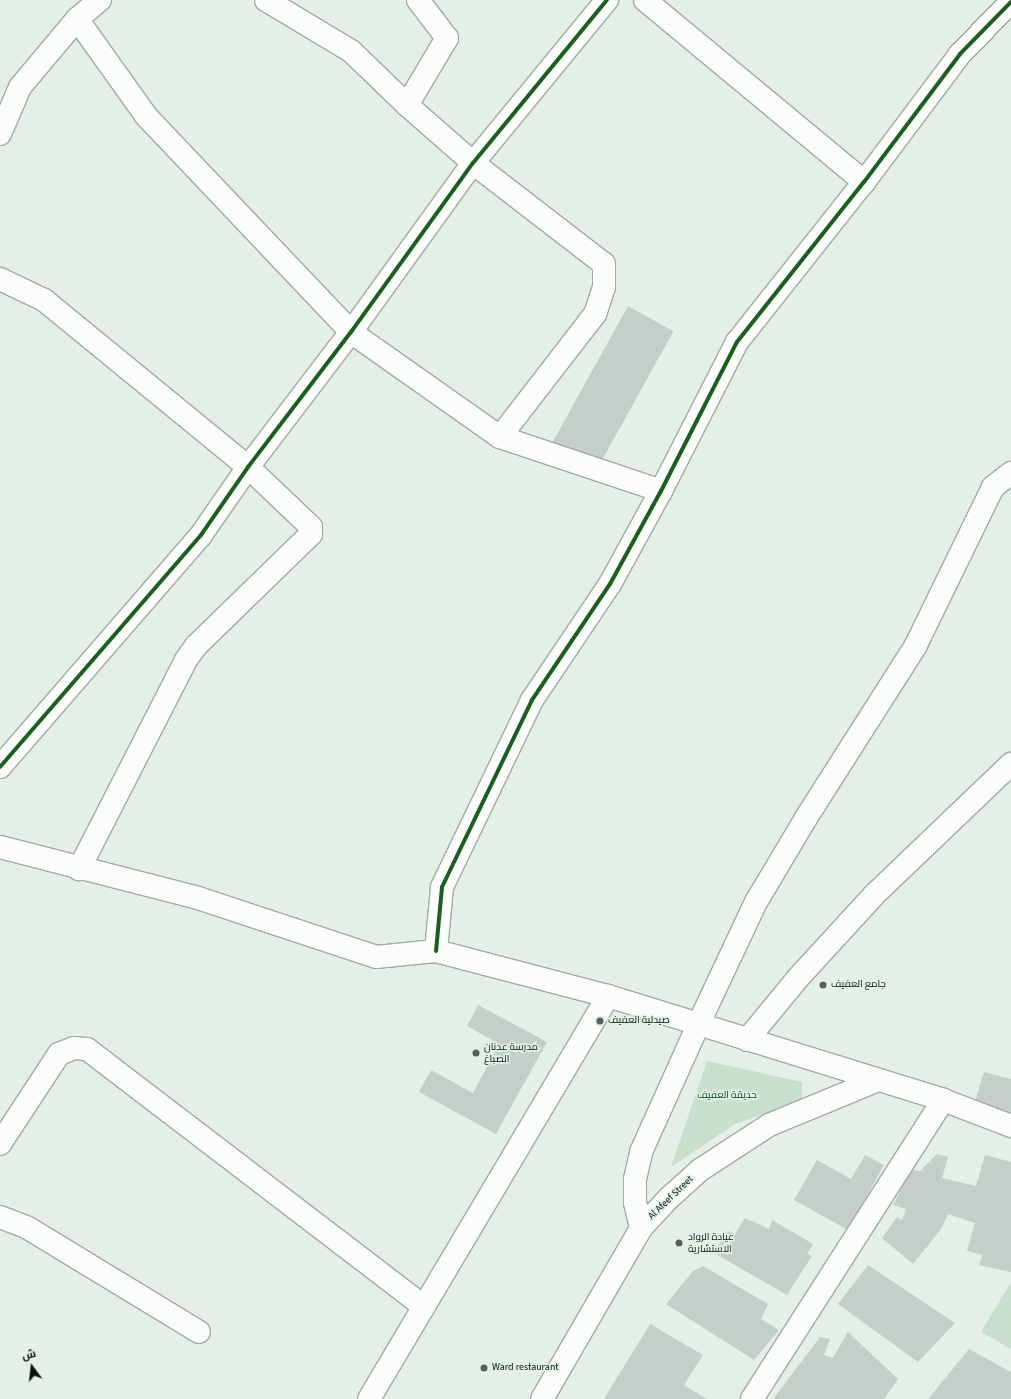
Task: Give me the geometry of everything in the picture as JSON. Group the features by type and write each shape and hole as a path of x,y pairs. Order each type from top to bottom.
{"street":[{"path":"0,134 20,86 77,19 100,0"},
{"path":"266,0 351,51 407,105 473,163 604,264 604,287 595,314 500,437"},
{"path":"407,105 447,38 418,0"},
{"path":"0,767 201,535 248,467 351,332 473,163 607,0"},
{"path":"645,0 864,182"},
{"path":"436,951 442,887 532,700 610,584 662,491 737,342 864,182 960,54 1011,2"},
{"path":"77,19 147,117 351,332 500,437 662,491"},
{"path":"0,280 44,300 248,467 311,527 311,534 192,650 79,869"},
{"path":"641,1228 635,1195 635,1180 641,1152 699,1023 756,902 806,818 916,647 993,487 1011,473"},
{"path":"747,1040 798,978 876,893 1011,764"},
{"path":"0,847 79,869 198,898 376,957 436,951 608,996 943,1100 1011,1126"},
{"path":"369,1399 608,996"},
{"path":"0,1144 59,1054 74,1048 87,1049 424,1307"},
{"name":"Al Afeef Street","path":"542,1399 641,1228 669,1198 733,1146 769,1125 878,1080"},
{"path":"752,1399 943,1100"},
{"path":"0,1217 28,1228 199,1332"}],"green space":[{"name":"حديقة العفيف","path":"707,1061 802,1082 802,1101 735,1124 671,1167"},
{"path":"1011,1282 1011,1349 981,1332"}],"building":[{"path":"628,306 673,331 597,469 552,443"},
{"path":"478,1005 547,1042 496,1134 419,1092 431,1070 473,1093 499,1044 467,1026"},
{"path":"984,1072 1011,1079 1011,1117 974,1105"},
{"path":"937,1154 948,1157 942,1178 976,1186 985,1155 1011,1162 1011,1272 979,1265 982,1255 967,1251 975,1223 948,1214 941,1229 913,1264 882,1238 897,1217 902,1220 906,1209 893,1205 911,1170 920,1171"},
{"path":"865,1155 884,1165 848,1230 794,1200 817,1160 851,1179"},
{"path":"745,1218 769,1229 772,1220 813,1244 807,1254 812,1256 787,1295 714,1253 728,1231 735,1234"},
{"path":"868,1265 955,1323 918,1362 838,1304"},
{"path":"703,1266 768,1304 761,1319 779,1330 754,1360 666,1304 693,1271"},
{"path":"650,1324 703,1355 684,1385 707,1399 604,1399"},
{"path":"848,1332 898,1379 884,1399 773,1399 820,1337 830,1339 824,1355 833,1358"},
{"path":"969,1349 1011,1372 1011,1399 928,1399"}],"cycle path":[{"path":"0,767 201,535 248,467 351,332 473,163 607,0"},
{"path":"436,951 442,887 532,700 610,584 661,491 737,342 864,182 960,54 1011,2"}],"place":[{"name":"جامع العفيف","path":"823,985"},
{"name":"صيدلية العفيف","path":"600,1021"},
{"name":"مدرسة عدنان الصباغ","path":"476,1053"},
{"name":"عيادة الرواد الاستشارية","path":"679,1243"},
{"name":"Ward restaurant","path":"484,1368"}]}
